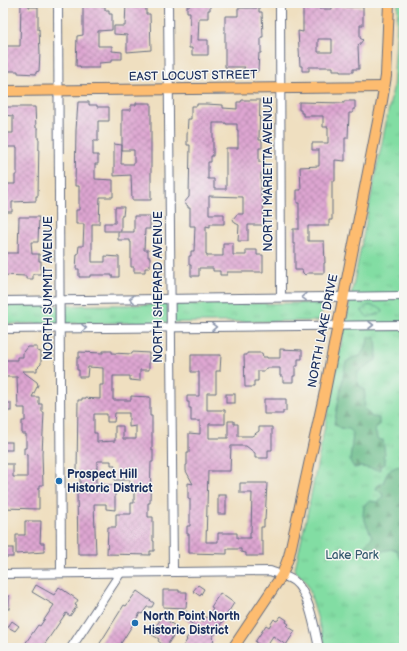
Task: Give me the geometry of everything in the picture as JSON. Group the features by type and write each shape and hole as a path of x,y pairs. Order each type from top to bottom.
{"main road":[{"name":"NORTH LAKE DRIVE","path":"233,648 282,575 293,540 338,326 384,87 389,3"},
{"name":"EAST LOCUST STREET","path":"3,91 384,87"}],"street":[{"name":"NORTH SUMMIT AVENUE","path":"58,3 61,573"},
{"name":"NORTH SHEPARD AVENUE","path":"168,3 172,571"},
{"name":"NORTH MARIETTA AVENUE","path":"280,3 281,297"},
{"path":"3,301 404,296"},
{"path":"3,329 404,325"},
{"path":"3,574 266,570 282,575 294,581 298,585 308,602 319,648"},
{"path":"70,648 121,572"}],"green space":[{"name":"Lake Park","path":"398,3 404,3 404,648 326,648 309,589 305,580 296,572 295,568 393,88"},
{"path":"322,304 323,306 320,320 317,321 3,324 3,306"},
{"path":"369,305 381,308 383,310 382,313 368,317 362,312 362,310"},
{"path":"368,337 376,337 376,360 358,372 358,380 360,386 364,389 364,408 372,417 379,418 379,425 375,430 377,439 383,440 385,454 383,456 385,459 385,464 380,466 380,470 361,467 354,468 350,461 353,433 349,429 340,428 334,424 346,362 352,358 360,356 367,345"},
{"path":"400,465 404,469 404,493 402,494 401,500 404,502 404,561 399,557 397,550 385,550 375,556 368,549 366,543 372,537 363,516 364,505 370,501 378,502 383,498 382,493 376,489 378,485 383,483 388,471"}],"building":[{"path":"21,3 29,3 29,7 38,7 40,53 39,71 36,72 36,74 18,73 18,71 3,71 3,50 5,50 5,46 20,46"},
{"path":"83,3 96,3 96,6 105,6 105,10 109,10 109,14 112,14 112,30 98,31 98,46 112,46 112,51 122,52 122,59 112,59 112,62 99,63 99,68 80,68 80,66 76,66 77,36 83,35"},
{"path":"126,3 146,3 146,14 150,14 151,50 127,52 127,35 114,34 114,26 125,26"},
{"path":"190,3 210,3 208,18 199,18 198,40 208,40 208,55 192,55 192,48 189,48 190,12 187,12 187,6 190,6"},
{"path":"303,3 319,3 319,9 332,9 332,3 341,3 341,7 363,7 363,25 360,25 360,38 363,40 358,46 359,69 353,69 353,72 340,72 340,70 333,70 333,67 309,67 309,71 302,71 302,66 300,66 298,31 303,32","holes":["318,39 332,39 332,52 318,52"]},
{"path":"238,8 259,8 259,12 262,12 263,37 261,37 261,53 259,53 258,71 253,73 240,74 245,67 225,67 225,16 238,16"},
{"path":"242,100 260,100 259,140 262,140 262,148 259,148 259,162 263,162 263,173 261,173 261,198 263,198 264,225 248,225 248,241 238,241 239,225 235,223 233,219 237,214 243,214 243,197 209,196 209,214 224,214 224,224 210,224 210,227 206,226 206,254 207,256 223,256 223,243 233,243 233,255 246,255 246,250 257,250 257,255 263,255 263,272 227,272 227,275 220,275 220,271 213,271 213,268 199,268 199,276 191,276 189,256 191,256 191,251 194,251 195,226 190,226 190,208 188,208 188,206 184,203 189,197 190,145 187,145 187,136 188,119 191,119 191,106 197,106 197,104 223,105 223,108 237,109 237,102 241,102","holes":["213,123 237,124 238,148 226,148 226,189 214,189 214,179 208,179 208,162 211,162 211,156 213,156"]},
{"path":"344,101 355,101 355,109 353,109 353,113 349,113 348,138 345,138 345,161 335,160 335,181 332,181 332,220 329,220 329,226 308,226 308,241 324,241 324,273 308,273 305,275 302,270 295,270 295,244 293,244 293,229 299,229 299,203 297,203 297,190 301,190 300,167 319,166 319,150 312,150 312,143 328,143 328,127 323,127 323,116 303,116 301,110 299,110 299,102 344,103"},
{"path":"78,102 89,102 89,105 97,105 97,107 109,107 109,121 98,121 98,141 93,141 93,155 98,155 98,164 95,164 95,179 113,180 113,197 100,197 99,224 92,224 92,262 105,262 105,256 119,257 119,277 112,277 112,275 90,275 90,277 79,277 79,269 76,269 79,246 83,246 84,224 76,224 76,210 79,210 79,186 75,186"},
{"path":"136,103 151,103 151,200 132,200 131,175 114,176 114,144 122,145 122,110 131,110 131,105 136,105","holes":["122,145 122,150 134,150 134,164 121,164"]},
{"path":"35,107 36,128 38,128 39,139 38,196 36,196 36,201 12,202 12,212 3,212 3,184 15,184 15,175 17,175 17,147 3,147 3,133 13,133 13,116 3,115 3,108"},
{"path":"115,207 124,207 123,216 121,216 121,231 104,231 104,223 115,223"},
{"path":"134,216 150,216 150,229 145,229 144,250 148,250 148,257 150,257 150,268 145,268 145,272 134,272 134,267 131,267 130,240 118,240 118,232 134,232"},
{"path":"19,217 39,217 38,242 31,242 32,254 39,254 39,261 41,261 41,274 33,274 33,279 26,279 26,276 3,275 4,253 18,253"},
{"path":"27,347 37,347 37,351 41,352 41,364 37,368 37,371 22,371 37,382 38,385 32,397 39,397 39,404 42,404 42,412 44,412 42,454 43,485 40,485 39,488 39,509 3,508 3,464 13,464 13,477 27,477 27,455 24,454 24,448 26,448 26,434 22,434 22,421 25,421 25,408 18,408 17,377 3,377 3,360 17,360 17,357 23,357 23,352"},
{"path":"280,349 302,350 302,359 298,359 298,366 295,366 295,376 293,376 293,382 283,382 283,376 280,376 280,368 266,368 264,371 258,371 258,381 254,381 254,387 245,387 244,355 247,355 247,353 262,353 263,357 280,358"},
{"path":"103,351 112,351 112,353 149,353 149,370 140,370 140,381 130,380 130,376 113,376 113,400 131,400 131,396 150,397 153,462 151,462 150,503 148,503 148,517 153,517 154,551 150,551 150,555 107,554 108,527 116,527 116,514 131,514 131,503 134,503 134,489 130,488 130,480 115,480 115,465 111,465 111,461 97,461 96,485 115,485 115,510 106,509 106,504 94,504 96,554 78,554 77,492 80,492 80,472 77,472 78,400 82,400 82,398 100,399 100,385 103,385 103,368 88,367 87,377 79,377 79,370 77,370 77,358 79,358 79,352 103,353","holes":["115,413 129,413 129,427 136,426 136,439 123,439 123,426 115,426 115,441 97,442 97,433 94,433 94,414 107,414 107,422 114,422"]},
{"path":"191,355 221,355 220,371 216,371 216,393 207,393 207,410 225,410 225,424 209,424 209,438 228,438 228,421 234,421 234,424 238,424 238,436 252,436 259,431 259,427 272,427 272,450 268,450 268,458 255,458 255,453 246,446 231,446 230,471 208,471 206,542 218,542 218,533 237,533 237,538 250,538 252,493 240,493 240,483 267,483 265,520 264,527 261,527 263,556 246,556 246,553 241,552 241,549 227,549 227,554 189,553 189,534 187,534 187,526 190,526 190,499 188,499 188,483 193,484 186,471 187,453 189,453 189,433 200,434 200,421 191,421 191,408 189,408 189,402 187,402 187,396 199,396 199,372 191,372"},
{"path":"226,394 235,394 235,403 226,403"},
{"path":"264,399 286,399 286,411 283,411 283,414 264,414"},
{"path":"4,403 11,403 11,411 4,411"},
{"path":"3,442 12,442 12,450 3,450"},
{"path":"218,495 226,495 226,514 218,514"},
{"path":"25,521 41,521 40,543 44,543 44,552 16,554 16,535 25,535"},
{"path":"5,548 13,548 13,557 5,557"},
{"path":"36,585 54,595 59,587 78,600 75,605 77,606 70,616 66,613 42,648 22,648 38,625 40,626 54,605 32,592"},
{"path":"198,585 204,589 200,596 193,591"},
{"path":"163,590 179,590 179,592 187,592 186,608 163,607"},
{"path":"137,591 154,603 152,607 147,607 142,614 140,613 118,648 97,648 124,605 126,606"},
{"path":"220,593 234,603 212,638 214,640 209,648 182,648 195,626 182,617 186,611 202,622 205,617 207,618 213,608 211,607"},
{"path":"3,596 9,596 9,609 3,609"},
{"path":"281,616 287,620 286,622 289,624 287,626 295,631 286,645 273,636 265,648 255,642 266,625 269,627 274,619 276,621"},
{"path":"162,617 178,628 166,647 158,641 159,639 149,633"},
{"path":"12,621 19,626 15,631 8,627"}],"place":[{"name":"Prospect Hill Historic District","path":"59,481"},
{"name":"North Point North Historic District","path":"135,623"}]}
